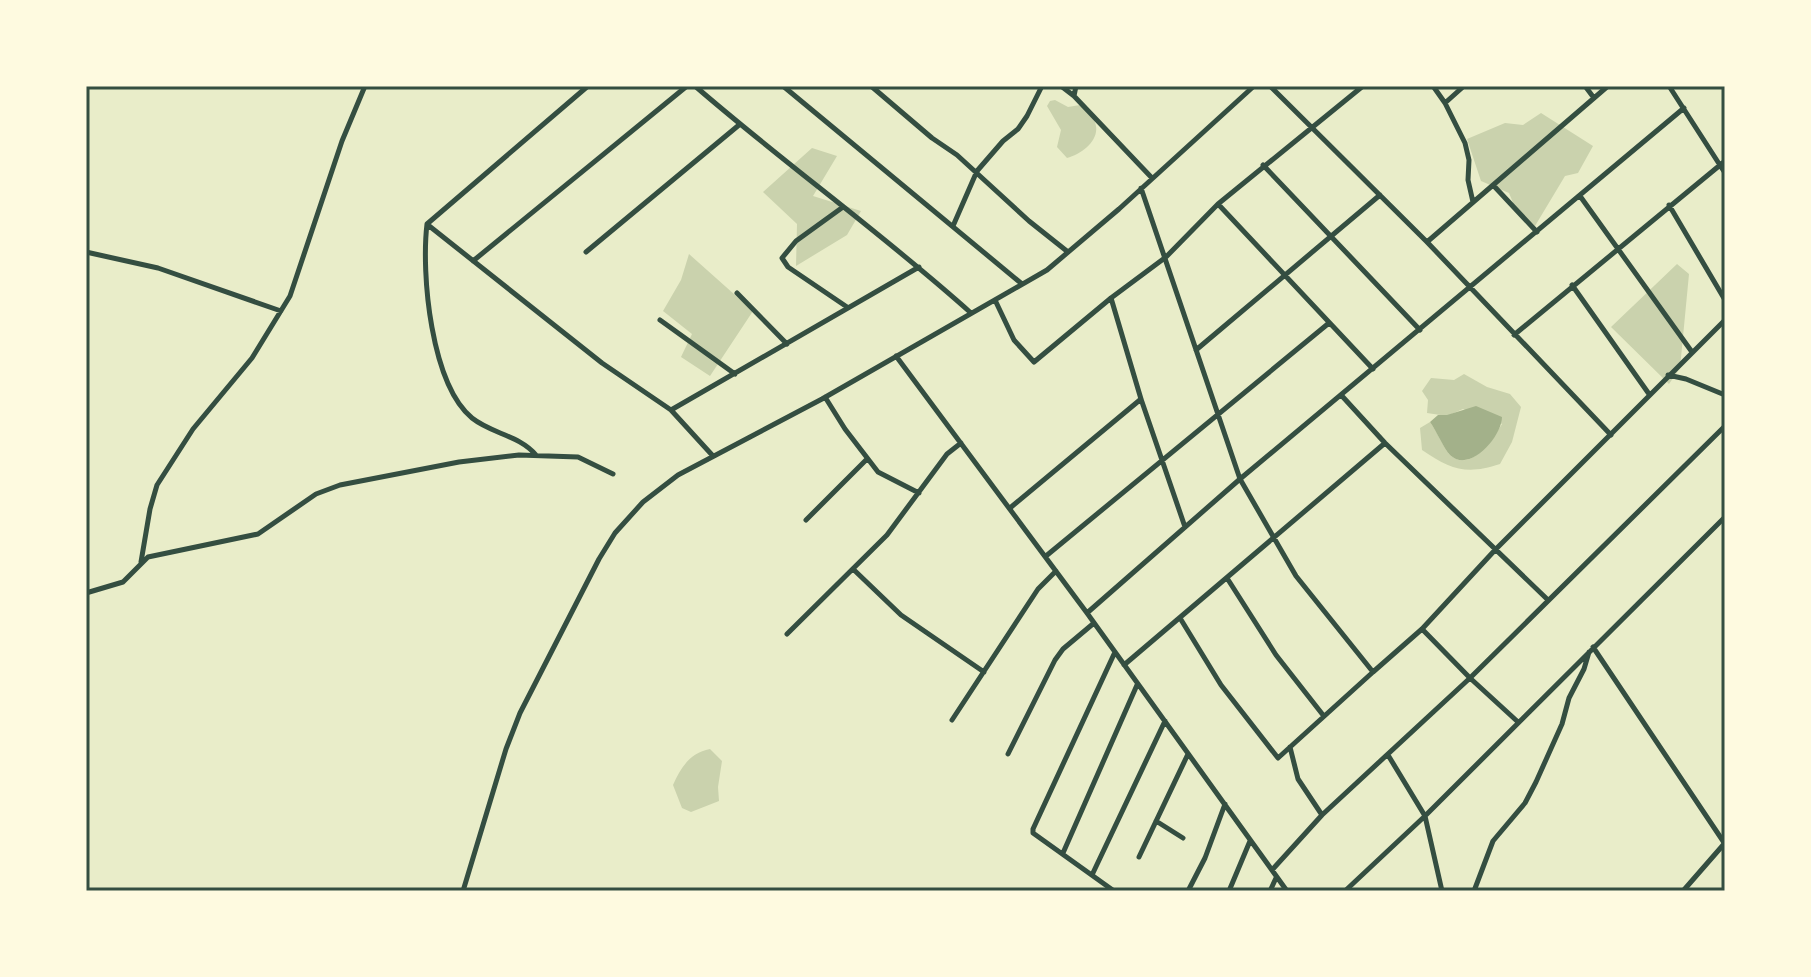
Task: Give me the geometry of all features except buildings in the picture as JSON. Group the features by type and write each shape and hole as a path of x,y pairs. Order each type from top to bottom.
{"street":[{"path":"141,562 157,485 193,429 252,358 294,286 342,141 365,86"},
{"path":"537,455 523,442 470,417 453,390 440,359 428,304 423,257 427,224 588,86"},
{"path":"473,261 687,86"},
{"path":"695,86 739,125 919,267 971,313"},
{"path":"783,86 1022,284"},
{"path":"871,86 932,138 977,171 1029,221 1069,253"},
{"path":"878,92 885,86"},
{"path":"953,226 977,171 1018,129 1042,86"},
{"path":"1061,86 1152,178"},
{"path":"1074,96 1076,86"},
{"path":"463,891 520,713 599,559 615,533 643,502 678,475 825,397 995,300 1069,253 1254,86"},
{"path":"1270,86 1427,242 1611,435"},
{"path":"995,300 1014,340 1034,362 1166,257 1218,204 1363,86"},
{"path":"1433,86 1465,143 1473,202"},
{"path":"1445,103 1464,86"},
{"path":"1585,86 1594,98"},
{"path":"1427,242 1608,86"},
{"path":"1669,86 1722,163 1725,173"},
{"path":"1087,613 1240,479 1684,108"},
{"path":"586,252 739,125"},
{"path":"1514,335 1722,163"},
{"path":"1263,165 1420,330"},
{"path":"1493,185 1537,232"},
{"path":"1141,188 1240,479 1296,576 1373,672"},
{"path":"1196,350 1380,195"},
{"path":"1580,196 1692,352"},
{"path":"1218,204 1373,369"},
{"path":"1669,205 1725,300"},
{"path":"843,207 796,241 782,258 788,267 847,307"},
{"path":"427,224 602,363 671,410 713,456"},
{"path":"86,252 158,268 281,311"},
{"path":"671,410 919,267"},
{"path":"1572,285 1649,394"},
{"path":"737,293 787,344"},
{"path":"1111,298 1141,399 1185,527"},
{"path":"660,320 735,374"},
{"path":"1180,618 1221,685 1278,758 1422,629 1495,550 1725,320"},
{"path":"1046,556 1329,323"},
{"path":"896,356 1046,556 1287,891"},
{"path":"1668,375 1725,395"},
{"path":"1342,396 1385,443 1548,600"},
{"path":"825,397 878,472 919,493"},
{"path":"1009,508 1141,399"},
{"path":"1272,870 1322,815 1470,678 1725,426"},
{"path":"787,634 887,535 947,454 961,443"},
{"path":"1124,665 1385,443"},
{"path":"86,593 123,582 141,562 162,552 258,534 300,503 340,485 459,462 537,455 578,457 613,474"},
{"path":"806,520 867,459"},
{"path":"1345,891 1425,816 1725,517"},
{"path":"853,569 901,615 984,672"},
{"path":"952,720 1038,589 1056,571"},
{"path":"1227,578 1276,655 1323,715"},
{"path":"1008,754 1055,660 1063,649 1094,623"},
{"path":"1422,629 1518,722"},
{"path":"1591,649 1725,843 1683,891"},
{"path":"1474,891 1493,841 1525,803 1536,782 1591,649"},
{"path":"1114,891 1033,833 1033,829 1115,652"},
{"path":"1063,853 1138,684"},
{"path":"1092,875 1165,721"},
{"path":"1290,747 1298,779 1322,815"},
{"path":"1139,857 1188,754"},
{"path":"1388,755 1425,816 1442,891"},
{"path":"1188,891 1205,858 1225,804"},
{"path":"1156,821 1183,838"},
{"path":"1229,891 1250,840"},
{"path":"1270,891 1277,877"}],"shaded area":[{"path":"1055,100 1068,107 1080,105 1093,118 1096,127 1090,144 1067,158 1057,147 1061,130 1047,106"},
{"path":"1541,113 1593,146 1578,173 1565,176 1535,226 1516,210 1509,193 1481,181 1467,139 1505,123 1523,125"},
{"path":"812,148 837,156 813,196 861,211 847,235 796,266 797,224 763,192"},
{"path":"689,254 753,311 710,376 681,357 692,334 663,311 681,280"},
{"path":"1677,264 1689,274 1680,368 1669,384 1611,327"},
{"path":"1464,374 1487,387 1510,394 1521,407 1512,442 1500,464 1460,469 1422,450 1420,428 1430,422 1449,454 1465,460 1480,452 1502,424 1463,409 1447,416 1427,413 1428,400 1422,391 1431,378 1454,380"},
{"path":"1476,406 1502,417 1501,425 1484,450 1467,460 1458,460 1450,455 1430,422 1438,415"},
{"path":"710,749 722,761 719,801 691,812 682,808 673,785 687,762"}]}
